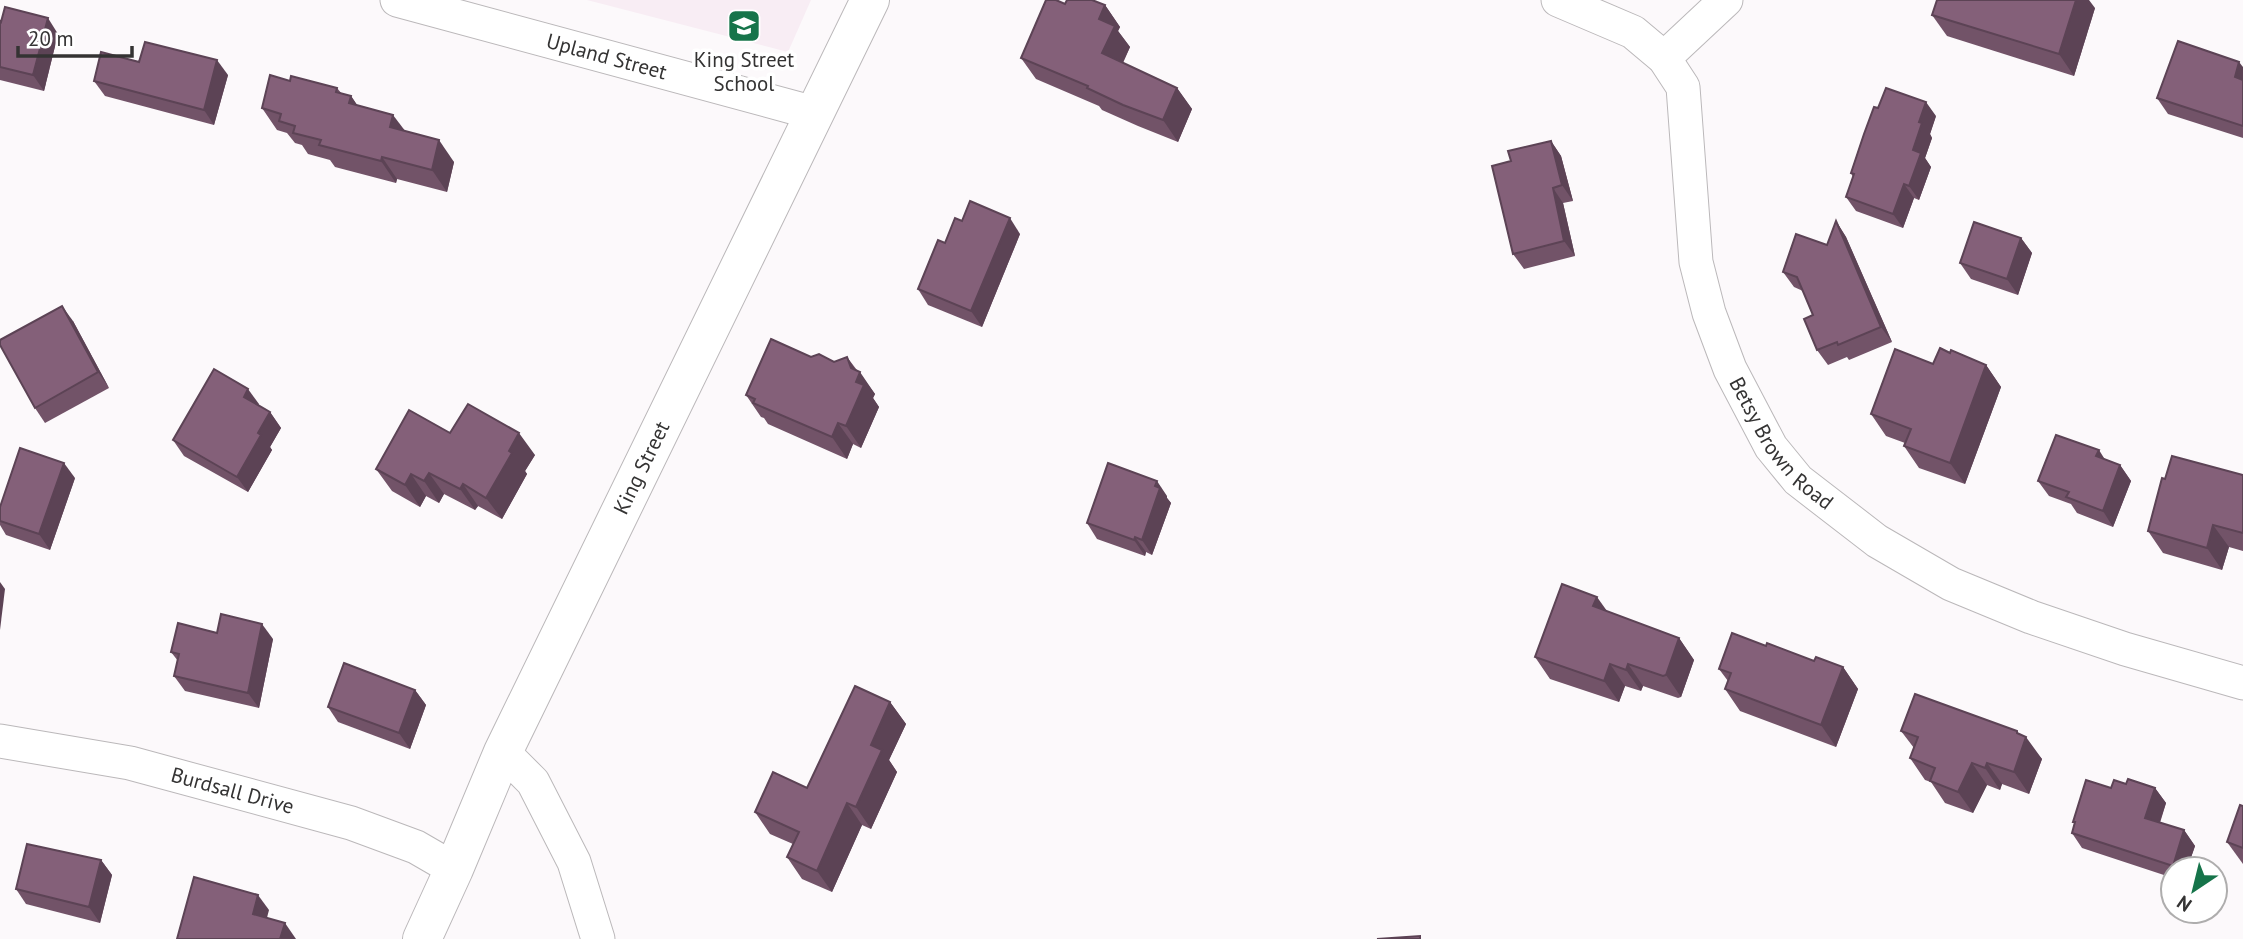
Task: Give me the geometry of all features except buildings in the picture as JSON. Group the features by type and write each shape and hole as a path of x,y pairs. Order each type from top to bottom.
{"main road":[{"name":"King Street","path":"422,939 503,752 870,0"}],"street":[{"name":"Upland Street","path":"397,0 814,113"},
{"name":"Betsy Brown Road","path":"1558,0 1633,32 1664,58 1683,87 1696,262 1709,313 1730,369 1771,447 1798,480 1877,541 1951,583 2031,617 2125,649 2243,683"},
{"path":"1664,58 1726,0"},
{"name":"Burdsall Drive","path":"0,741 130,764 351,823 416,847 454,869"},
{"path":"503,752 533,782 539,793 574,862 598,939"}],"shaded area":[{"name":"King Street School","path":"587,0 811,0 788,52"}],"place":[{"name":"King Street School","path":"744,26"}]}
